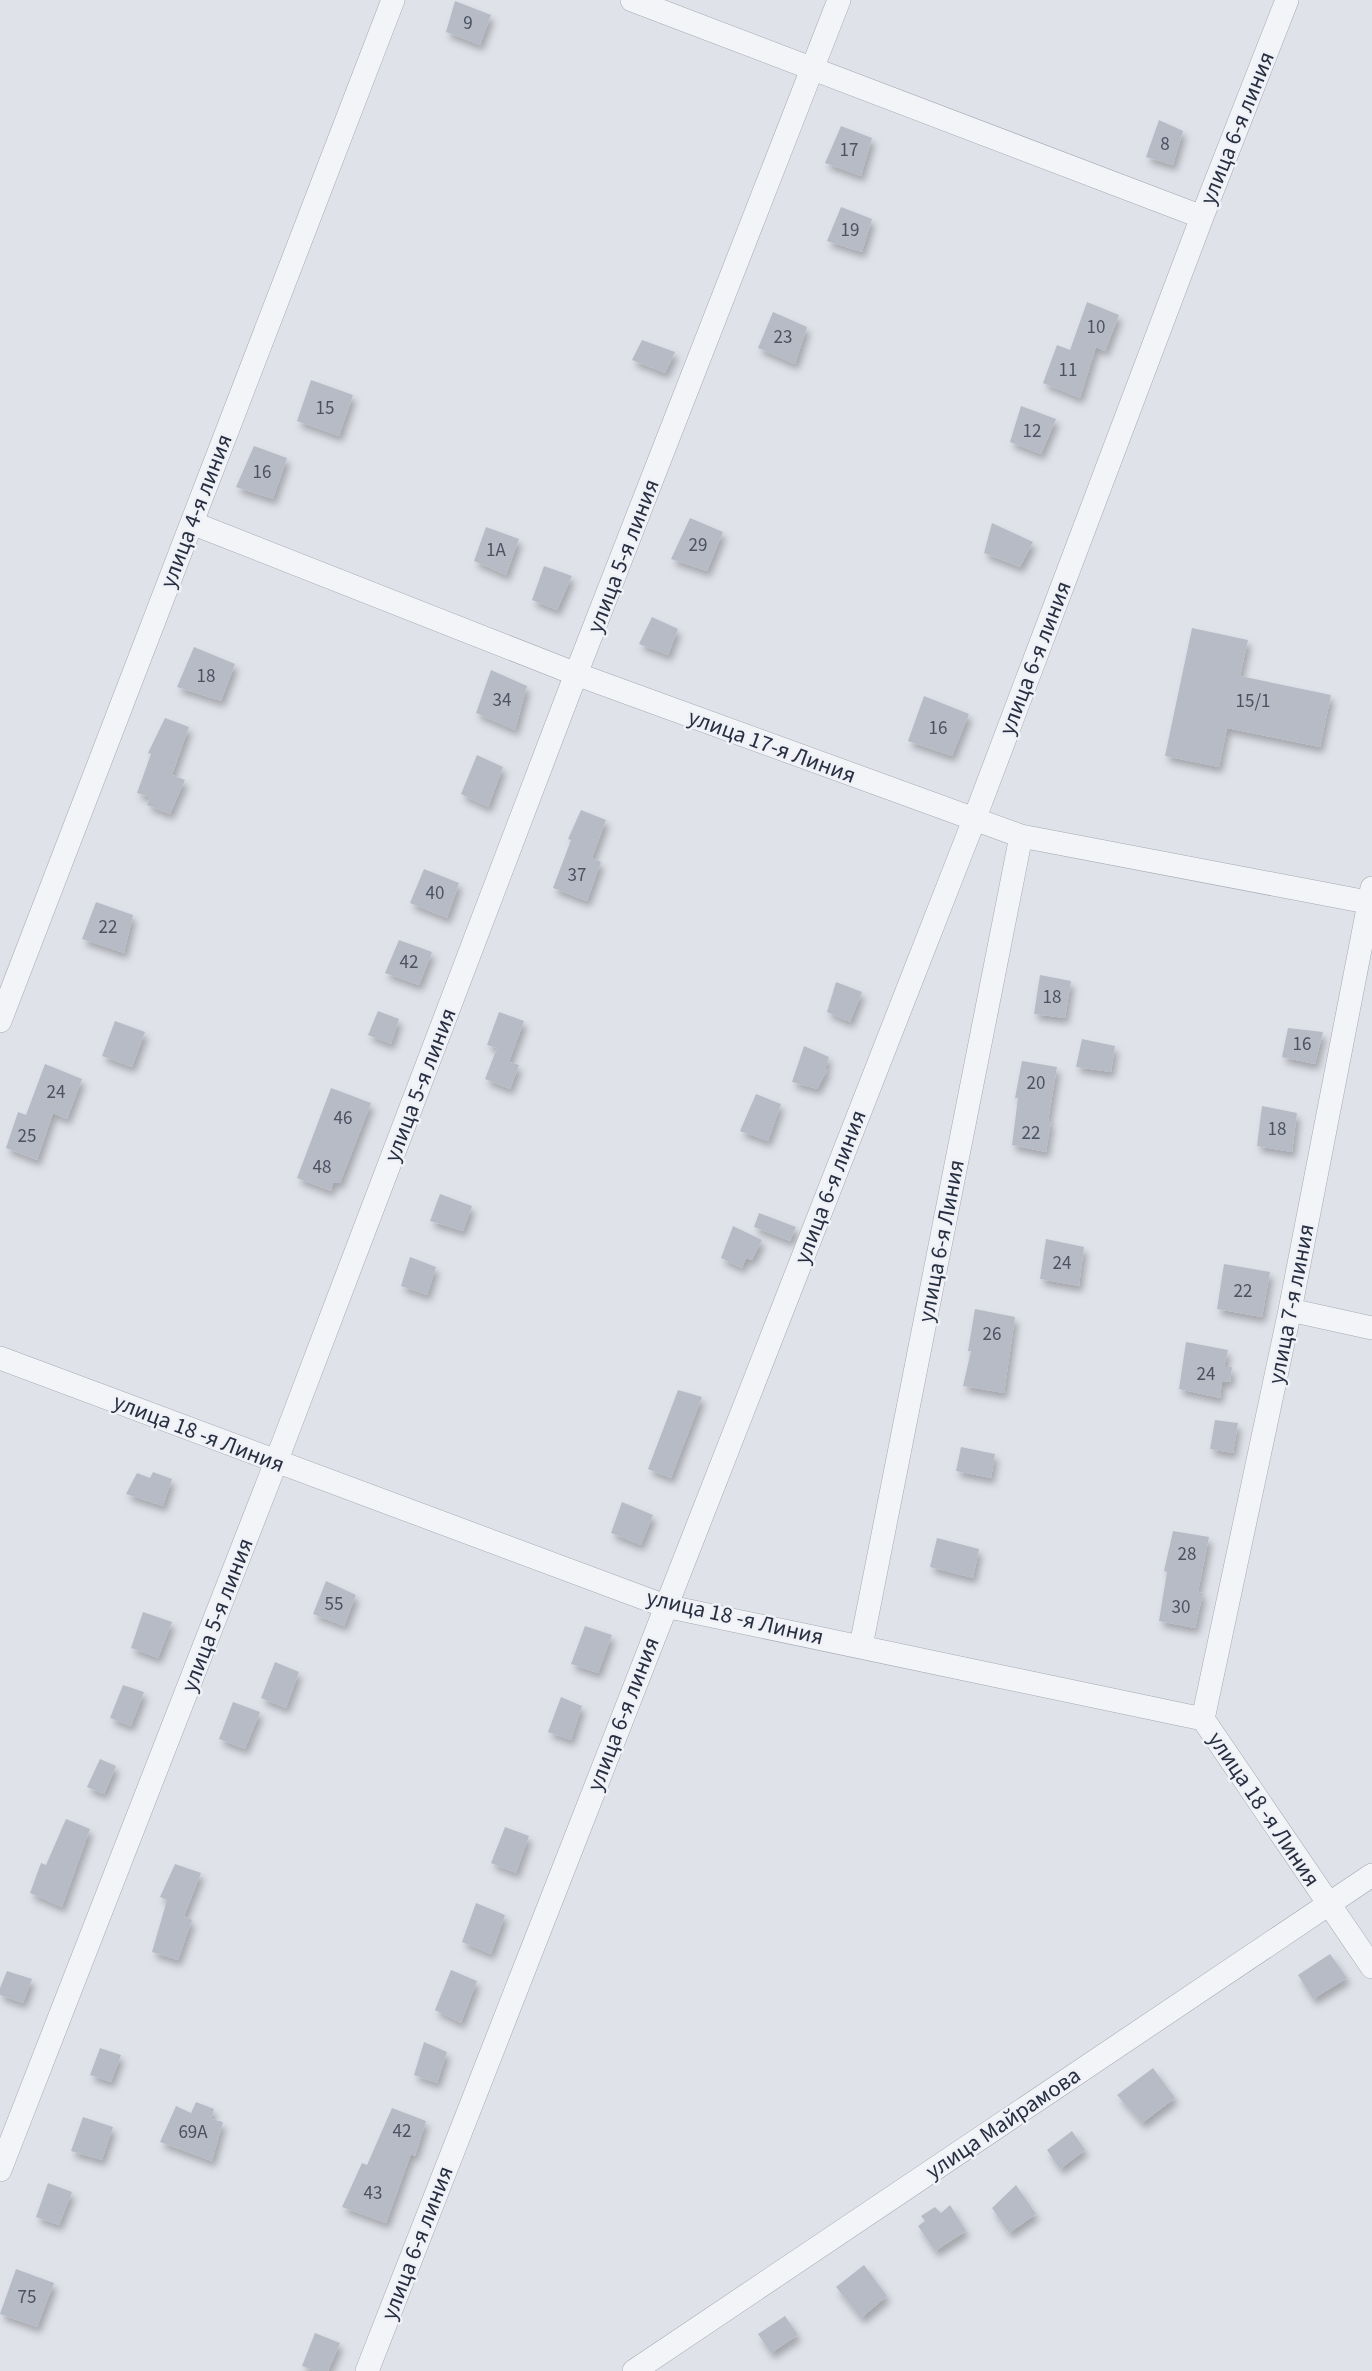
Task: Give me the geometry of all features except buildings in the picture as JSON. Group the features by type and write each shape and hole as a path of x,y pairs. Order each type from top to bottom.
{"street":[{"name":"улица 4-я линия","path":"0,1021 393,0"},
{"path":"632,0 1202,217"},
{"name":"улица 5-я линия","path":"0,2170 276,1462 576,674 839,0"},
{"name":"улица 6-я линия","path":"367,2371 974,820 1287,0"},
{"name":"улица 17-я Линия","path":"192,523 576,674 1021,836 1371,898"},
{"name":"улица 6-я Линия","path":"861,1646 1021,836"},
{"name":"улица 7-я линия","path":"1203,1718 1290,1310 1371,898"},
{"path":"1290,1310 1372,1328"},
{"name":"улица 18 -я Линия","path":"0,1358 665,1606 1203,1718 1372,1968"},
{"name":"улица Майрамова","path":"634,2371 1372,1875"}]}
